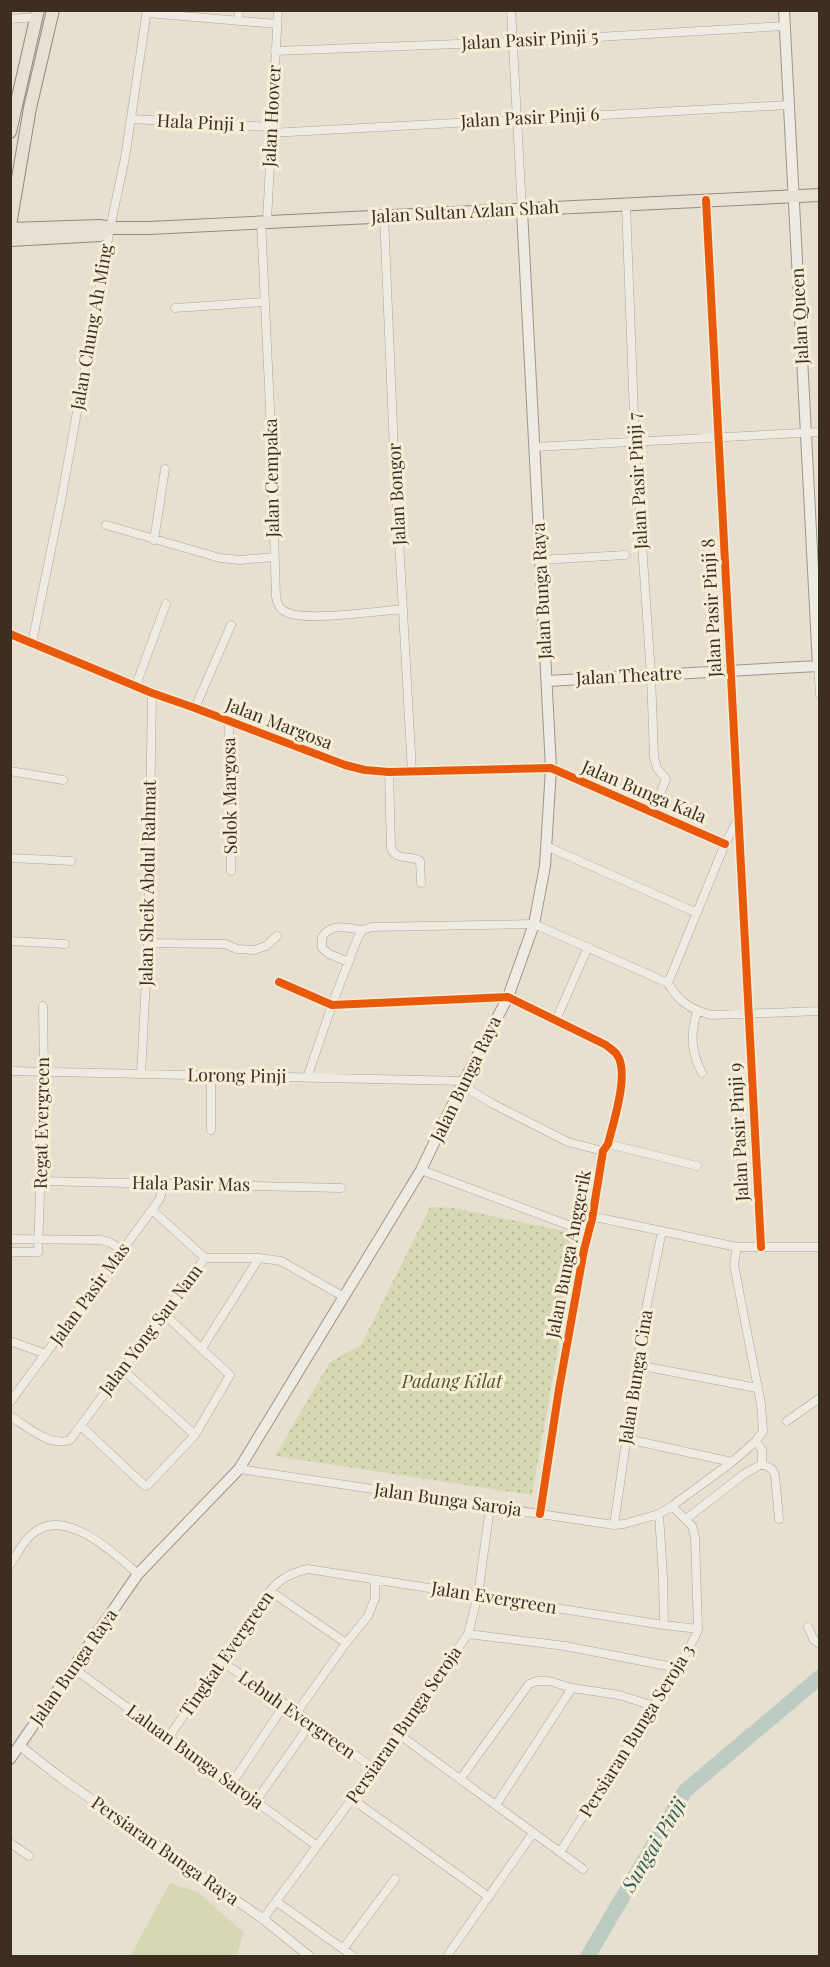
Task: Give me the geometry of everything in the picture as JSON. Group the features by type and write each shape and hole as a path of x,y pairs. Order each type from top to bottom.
{"main road":[{"path":"10,227 32,99 53,10"},
{"name":"Jalan Queen","path":"784,10 819,666"},
{"path":"10,132 37,14"},
{"name":"Jalan Sultan Azlan Shah","path":"10,227 99,226 110,228 819,195"},
{"name":"Jalan Bunga Raya","path":"10,1759 138,1574 239,1469 421,1170 508,997 534,924 545,866 551,768 522,210"},
{"name":"Jalan Sultan Azlan Shah","path":"10,240 100,235 110,228"},
{"name":"Jalan Theatre","path":"547,681 819,666"}],"street":[{"path":"238,21 239,10"},
{"name":"Jalan Hoover","path":"264,221 278,10"},
{"path":"511,10 522,210"},
{"path":"147,12 276,24"},
{"name":"Jalan Chung Ah Ming","path":"32,643 125,158 147,12"},
{"path":"10,19 37,14"},
{"name":"Jalan Pasir Pinji 5","path":"275,51 513,42 785,26"},
{"name":"Jalan Pasir Pinji 6","path":"270,130 789,105"},
{"name":"Hala Pinji 1","path":"132,119 270,130"},
{"name":"Jalan Pasir Pinji 8","path":"706,200 748,1015"},
{"name":"Jalan Pasir Pinji 7","path":"626,204 635,442 651,675 654,757 657,768 666,779 653,812"},
{"name":"Jalan Bongor","path":"384,216 412,772"},
{"name":"Jalan Cempaka","path":"264,221 264,302 270,408 274,557 276,597 279,607 287,613 310,617 403,609"},
{"path":"175,309 264,302"},
{"path":"534,447 819,432"},
{"path":"154,540 165,469"},
{"path":"106,525 230,560 274,557"},
{"path":"540,560 626,555"},
{"path":"136,685 166,604"},
{"path":"195,708 231,625"},
{"name":"Jalan Margosa","path":"10,634 152,693 345,765 365,770 412,772 551,768"},
{"name":"Jalan Queen","path":"819,666 819,694"},
{"name":"Jalan Sheik Abdul Rahmat","path":"141,1074 148,943 152,693"},
{"name":"Solok Margosa","path":"229,720 231,871"},
{"name":"Jalan Bunga Kala","path":"551,768 725,844"},
{"path":"10,771 63,780"},
{"path":"389,772 391,848 398,856 416,858 420,861 421,883"},
{"path":"668,982 725,844 738,820"},
{"path":"546,846 697,913"},
{"path":"10,858 70,861"},
{"path":"349,962 329,954 322,948 322,937 329,929 335,927 363,930 371,927 534,924 668,982 674,994 698,1012 712,1015 748,1015 819,1011"},
{"path":"307,1078 332,1005 358,937 363,930"},
{"path":"148,943 225,944 237,949 254,951 266,946 277,936"},
{"path":"10,941 65,944"},
{"path":"556,1020 588,947"},
{"path":"279,982 332,1005 508,997"},
{"name":"Jalan Bunga Anggerik","path":"508,997 606,1045 617,1055 622,1066 622,1080 573,1310 540,1514"},
{"name":"Regat Evergreen","path":"39,1239 44,1071 43,1006"},
{"path":"698,1012 693,1024 692,1049 702,1073"},
{"name":"Jalan Pasir Pinji 9","path":"748,1015 760,1247"},
{"name":"Lorong Pinji","path":"10,1071 464,1081"},
{"path":"211,1075 211,1130"},
{"path":"464,1081 473,1092 568,1142 697,1166"},
{"path":"421,1170 568,1226 578,1226 600,1218 737,1247 819,1247"},
{"name":"Hala Pasir Mas","path":"40,1181 341,1188"},
{"name":"Jalan Pasir Mas","path":"10,1402 152,1210 159,1200 165,1183"},
{"path":"152,1210 205,1258"},
{"name":"Jalan Bunga Cina","path":"614,1524 637,1365 662,1231"},
{"path":"10,1239 101,1240 123,1250"},
{"path":"10,1252 38,1252 39,1239"},
{"path":"737,1247 734,1265 763,1420 763,1431 756,1441 762,1450 762,1464"},
{"name":"Jalan Yong Sau Nam","path":"10,1416 56,1442 70,1440 205,1258 259,1258 281,1262 344,1297"},
{"path":"202,1348 259,1258"},
{"path":"81,1426 145,1486 195,1435 230,1375 164,1314"},
{"path":"10,1341 46,1354"},
{"path":"637,1365 757,1388"},
{"path":"122,1369 195,1435"},
{"path":"787,1421 819,1398"},
{"path":"627,1439 732,1462"},
{"name":"Jalan Bunga Saroja","path":"239,1469 490,1507 624,1524 659,1514 672,1506 732,1462 756,1441"},
{"path":"686,1519 744,1474 762,1464"},
{"path":"762,1464 772,1469 776,1475 779,1519"},
{"name":"Persiaran Bunga Seroja 3","path":"560,1852 678,1668 698,1629 695,1537 692,1526 672,1506"},
{"name":"Persiaran Bunga Seroja","path":"263,1920 352,1799 468,1634 478,1595 490,1507"},
{"path":"659,1514 664,1626"},
{"path":"10,1565 28,1538 38,1529 60,1525 72,1527 91,1537 138,1574"},
{"name":"Jalan Evergreen","path":"290,1573 308,1569 328,1571 664,1626 698,1629"},
{"name":"Tingkat Evergreen","path":"168,1738 270,1591 290,1573"},
{"path":"297,1712 368,1616 375,1598 375,1580"},
{"path":"270,1591 346,1643"},
{"path":"808,1627 814,1640 819,1644"},
{"path":"468,1634 565,1646 678,1668"},
{"name":"Lebuh Evergreen","path":"222,1662 297,1712 373,1768"},
{"name":"Laluan Bunga Saroja","path":"73,1668 317,1846"},
{"path":"461,1778 529,1684 537,1681 549,1681 572,1688 619,1695 654,1706"},
{"path":"496,1805 572,1688"},
{"path":"232,1783 285,1704"},
{"path":"256,1801 311,1723"},
{"path":"398,1733 584,1869"},
{"name":"Persiaran Bunga Raya","path":"20,1746 61,1778 263,1920 309,1956"},
{"path":"352,1799 489,1897"},
{"path":"447,1956 533,1833"},
{"path":"10,1843 29,1856"},
{"path":"343,1949 395,1879"},
{"path":"277,1902 353,1956"}],"green space":[{"name":"Padang Kilat","path":"430,1207 454,1208 578,1234 532,1495 275,1456 330,1362 361,1345"},
{"path":"170,1883 198,1892 244,1933 236,1956 130,1956"}],"waterway":[{"name":"Sungai Pinji","path":"588,1956 685,1791 820,1677"}],"cycle path":[{"path":"706,200 761,1247"},
{"path":"10,634 152,693 345,765 389,772 551,768 725,844"},
{"path":"279,982 332,1005 508,997 606,1045 617,1055 621,1063 619,1098 608,1144 603,1151 592,1219 584,1250 559,1389 540,1514"}]}
